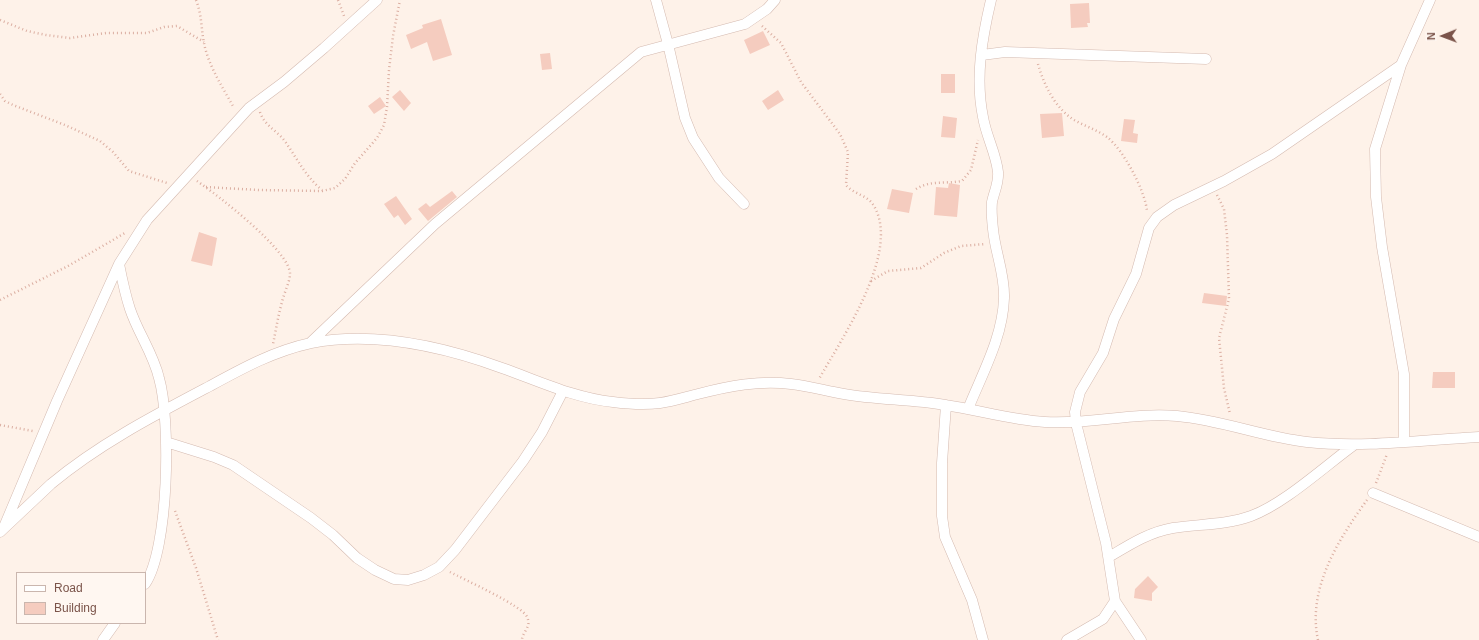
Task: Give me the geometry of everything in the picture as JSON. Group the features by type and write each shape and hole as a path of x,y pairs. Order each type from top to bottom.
{"street":[{"path":"1,531 119,264 147,220 240,117 256,102 284,82 377,0"},
{"path":"656,0 685,118 694,138 719,178 744,204"},
{"path":"310,343 435,224 641,52 736,27 753,20 768,9 775,0"},
{"path":"968,409 995,344 1003,309 1004,283 995,244 992,220 992,208 998,173 993,149 984,125 979,77 983,39 991,0"},
{"path":"1404,442 1404,374 1382,247 1374,166 1375,149 1378,132 1401,65 1430,0"},
{"path":"982,55 1006,52 1206,60"},
{"path":"1141,640 1115,601 1109,557 1076,423 1075,412 1080,392 1103,353 1114,319 1136,274 1149,228 1157,217 1174,204 1213,186 1272,154 1401,65"},
{"path":"119,264 130,310 153,358 160,380 164,410 166,442 162,522 154,565 146,582"},
{"path":"1,531 51,485 80,462 110,442 164,410 272,354 310,343 344,338 364,338 423,346 452,352 499,366 563,391 605,401 641,404 665,402 745,384 765,382 792,384 865,397 946,405 1016,419 1076,423 1150,415 1208,420 1301,441 1354,445 1479,437"},
{"path":"166,442 233,464 293,508 311,518 356,558 394,579 408,580 424,575 439,567 455,550 523,461 542,432 563,391"},
{"path":"946,405 942,470 942,516 945,537 972,600 983,640"},
{"path":"1109,557 1130,544 1158,531 1226,522 1252,516 1296,489 1354,445"},
{"path":"1373,492 1479,537"},
{"path":"1067,640 1103,619 1115,601"},
{"path":"103,640 114,624"}],"path":[{"path":"196,0 203,24 204,42 222,87 240,117"},
{"path":"338,0 349,25"},
{"path":"206,187 258,190 322,191 335,188 345,178 355,163 377,138 384,125 387,107 392,43 400,0"},
{"path":"0,20 27,31 46,36 70,38 106,32 147,33 164,27 177,26 204,42"},
{"path":"753,20 768,29 781,43 801,82 840,134 848,152 846,185 850,191 865,197 873,204 879,217 881,248 877,265 856,312 814,388"},
{"path":"1035,53 1046,86 1064,111 1073,119 1108,138 1120,152 1142,190 1147,209 1149,228"},
{"path":"0,94 5,101 13,105 65,124 100,141 113,152 129,171 177,186"},
{"path":"256,102 265,122 283,140 304,172 322,191"},
{"path":"916,189 922,185 932,183 962,181 971,170 979,135"},
{"path":"188,174 240,213 258,229 277,251 287,267 290,274 281,304 272,354"},
{"path":"1213,186 1224,209 1226,222 1229,299 1227,310 1220,329 1219,338 1224,388 1232,426"},
{"path":"0,300 68,266 127,232"},
{"path":"870,281 888,270 921,268 944,253 961,246 995,244"},
{"path":"0,425 43,433"},
{"path":"1318,640 1315,626 1315,608 1320,586 1344,532 1373,492 1391,442"},
{"path":"174,510 196,568 218,640"},
{"path":"439,567 524,612 529,625 522,636 522,640"}],"building":[{"path":"1089,3 1090,23 1087,23 1088,27 1071,28 1070,4"},
{"path":"441,19 452,55 433,61 427,42 411,49 406,35 423,28 422,25"},
{"path":"763,31 770,45 750,54 744,40"},
{"path":"550,53 552,69 542,70 540,54"},
{"path":"941,74 955,74 955,93 941,93"},
{"path":"400,90 411,103 404,111 392,97"},
{"path":"778,90 784,100 768,110 762,101"},
{"path":"380,97 386,106 374,114 368,106"},
{"path":"1062,113 1064,136 1042,138 1040,114"},
{"path":"943,116 957,118 955,138 941,137"},
{"path":"1124,119 1135,120 1133,133 1138,134 1137,143 1121,141"},
{"path":"949,183 960,185 957,217 934,215 936,187 948,188"},
{"path":"892,189 913,193 909,213 887,209"},
{"path":"452,191 457,197 428,221 418,209 426,203 430,207"},
{"path":"396,196 412,219 405,225 398,215 394,218 384,204"},
{"path":"199,232 217,238 212,266 191,261"},
{"path":"1204,293 1227,296 1226,306 1202,303"},
{"path":"1433,372 1455,372 1455,388 1432,388"},
{"path":"1148,576 1158,587 1152,593 1152,601 1134,598 1135,589"}]}
